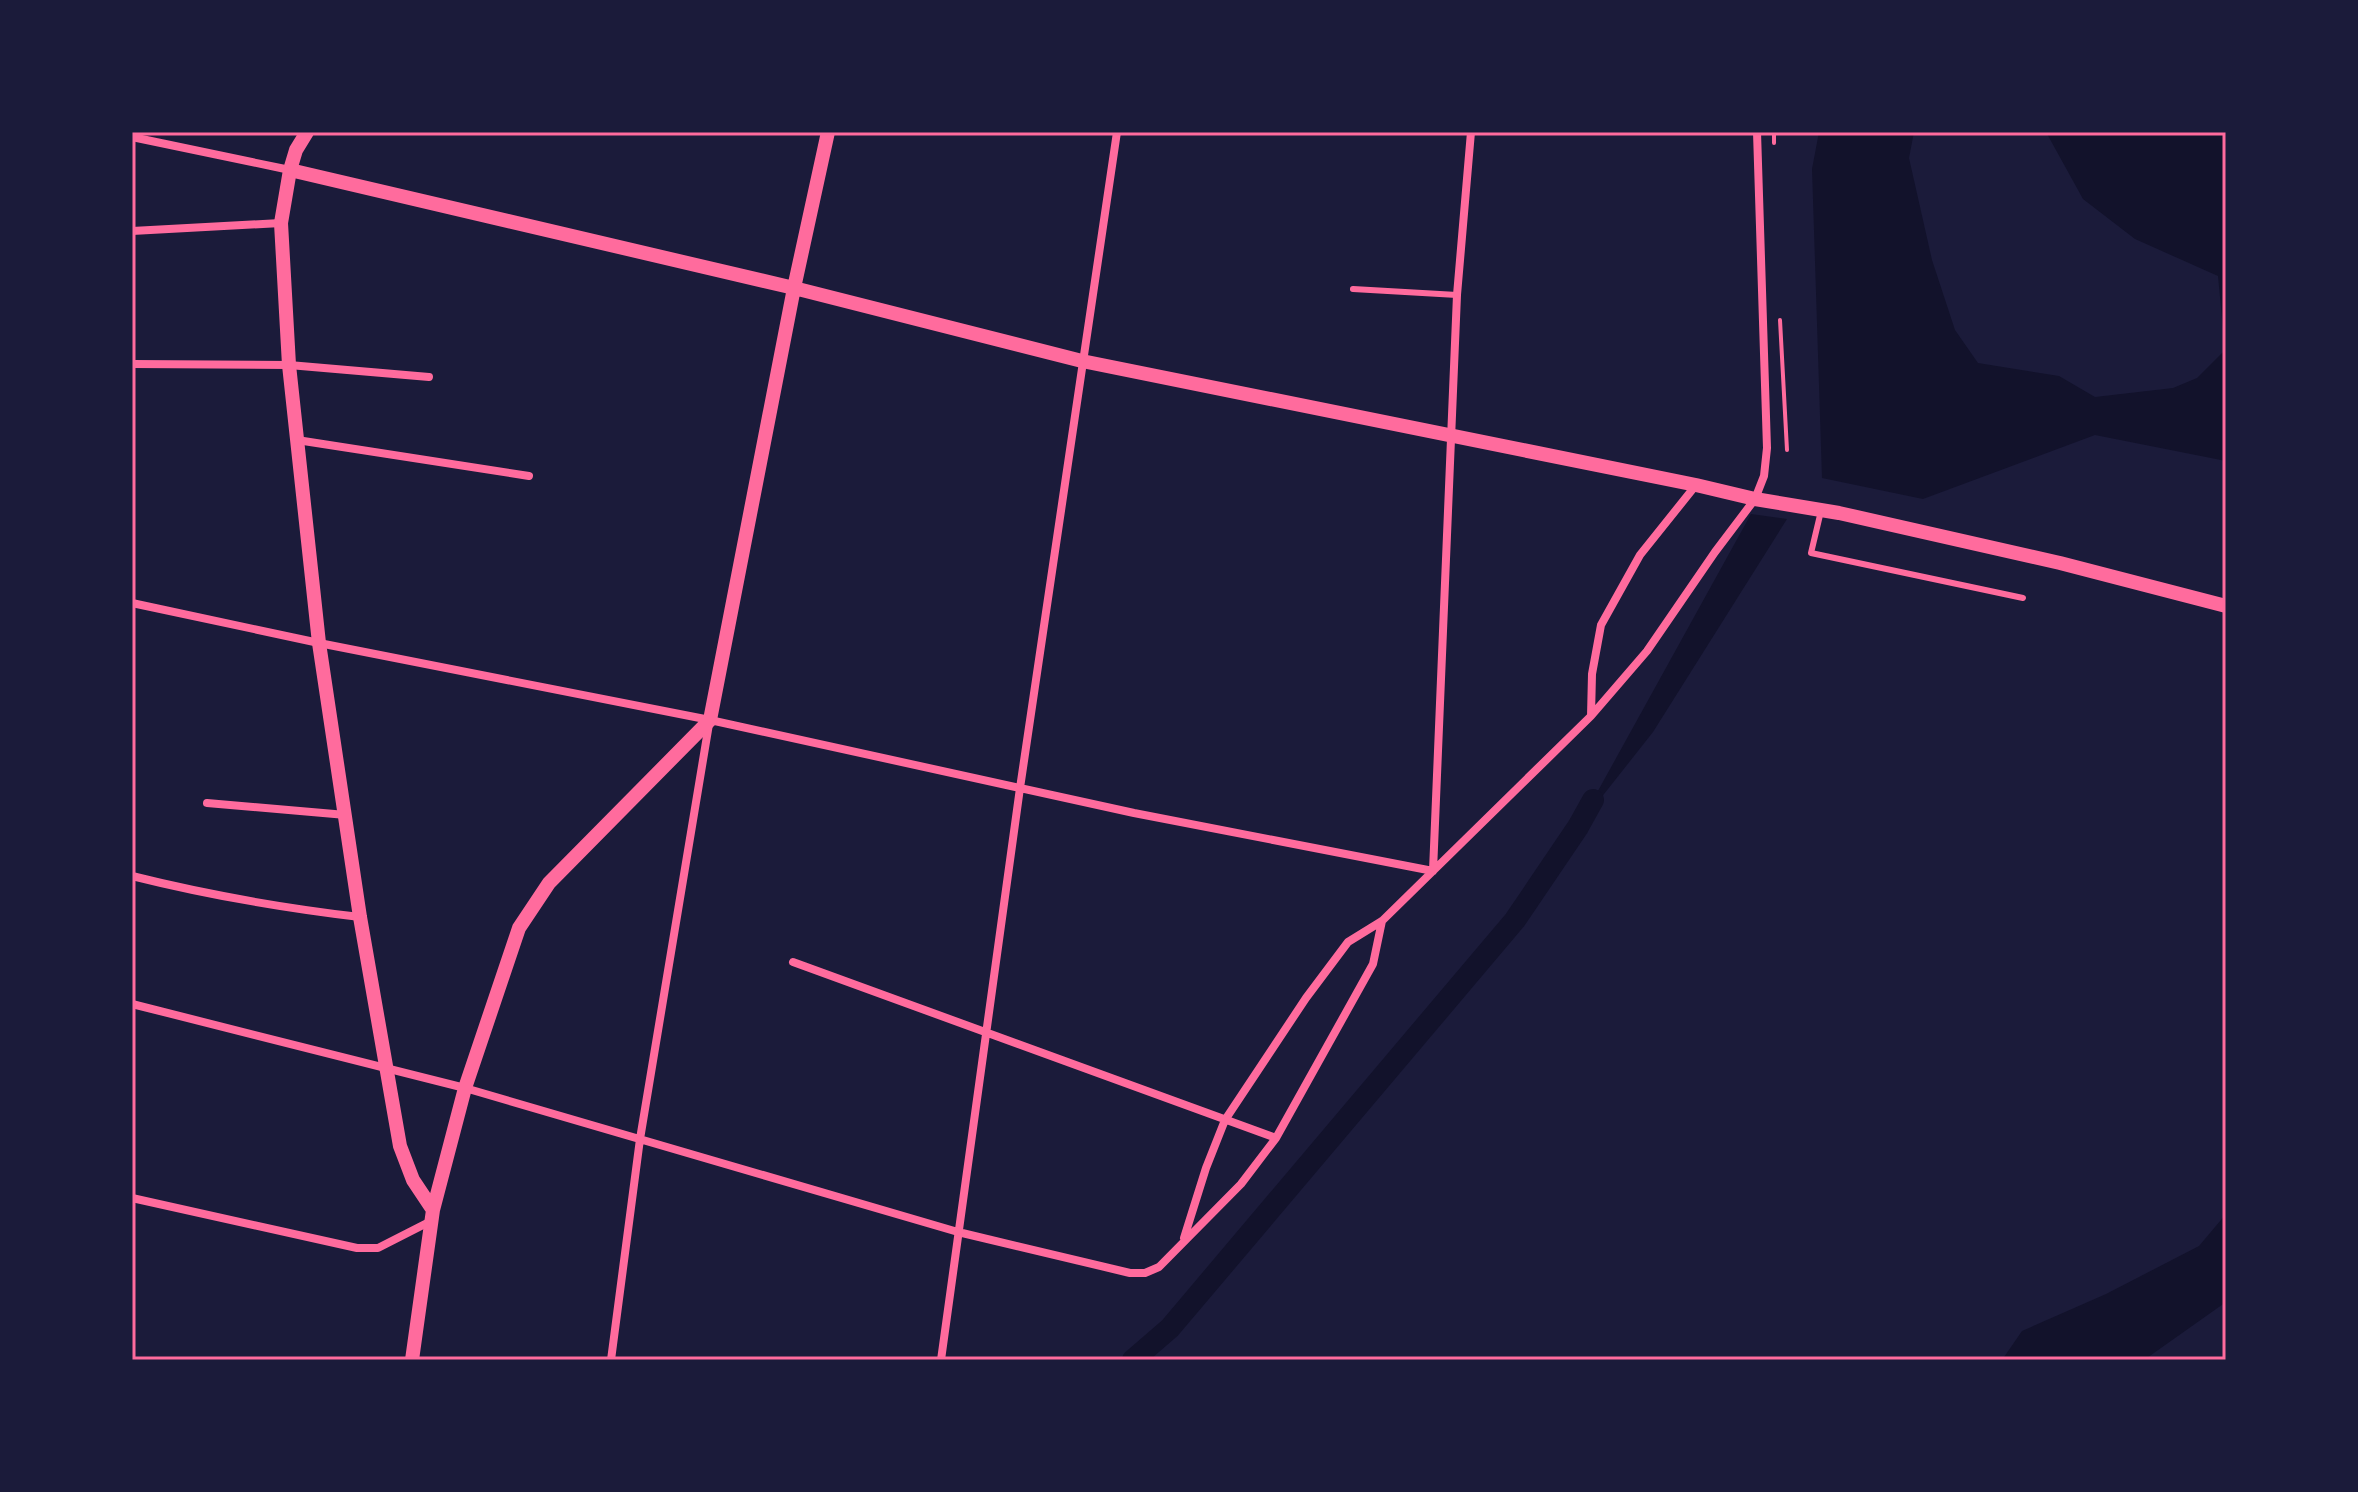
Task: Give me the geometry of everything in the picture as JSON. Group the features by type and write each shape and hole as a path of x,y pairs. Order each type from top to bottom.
{"street":[{"path":"307,132 296,150 290,170 281,223 289,365 319,643 360,917 400,1146 432,1216"},
{"path":"611,1360 640,1139 710,720 794,288 828,132"},
{"path":"941,1360 1020,788 1117,132"},
{"path":"1433,871 1457,295 1471,132"},
{"path":"1182,1243 1225,1120 1306,998 1348,942 1382,921 1591,716 1647,651 1755,499 1764,476 1767,448 1757,132"},
{"path":"132,137 290,170 794,288 1082,361 1821,511 2060,563 2226,606"},
{"path":"132,231 281,223"},
{"path":"132,364 289,365 429,377"},
{"path":"296,440 529,476"},
{"path":"1591,716 1592,674 1601,625 1640,555 1696,485"},
{"path":"132,603 710,720 1134,813 1433,871"},
{"path":"412,1360 432,1216 465,1088 519,928 549,883 710,720"},
{"path":"207,803 346,815"},
{"path":"132,876 281,908 360,917"},
{"path":"132,1004 386,1066 958,1232 1130,1273 1145,1273 1159,1267 1241,1184 1276,1138 1373,964 1382,921"},
{"path":"793,962 1276,1138"},
{"path":"132,1198 357,1248 378,1248 432,1216"}],"lane":[{"path":"1353,289 1457,295"},
{"path":"1821,511 1811,553 2023,598"}],"path":[{"path":"1774,132 1774,147"},
{"path":"1779,309 1787,450"}],"shaded area":[{"path":"1819,132 1914,132 1909,158 1932,260 1955,330 1978,363 2059,376 2095,397 2173,388 2197,378 2225,350 2218,276 2135,239 2083,199 2046,132 2226,132 2226,461 2095,435 1923,499 1822,478 1812,169"},
{"path":"1751,514 1787,519 1653,732 1578,827"},
{"path":"2226,1214 2226,1302 2144,1360 2002,1360 2022,1331 2106,1294 2199,1246"}],"waterway":[{"path":"1133,1360 1170,1328 1515,920 1593,800"}]}
